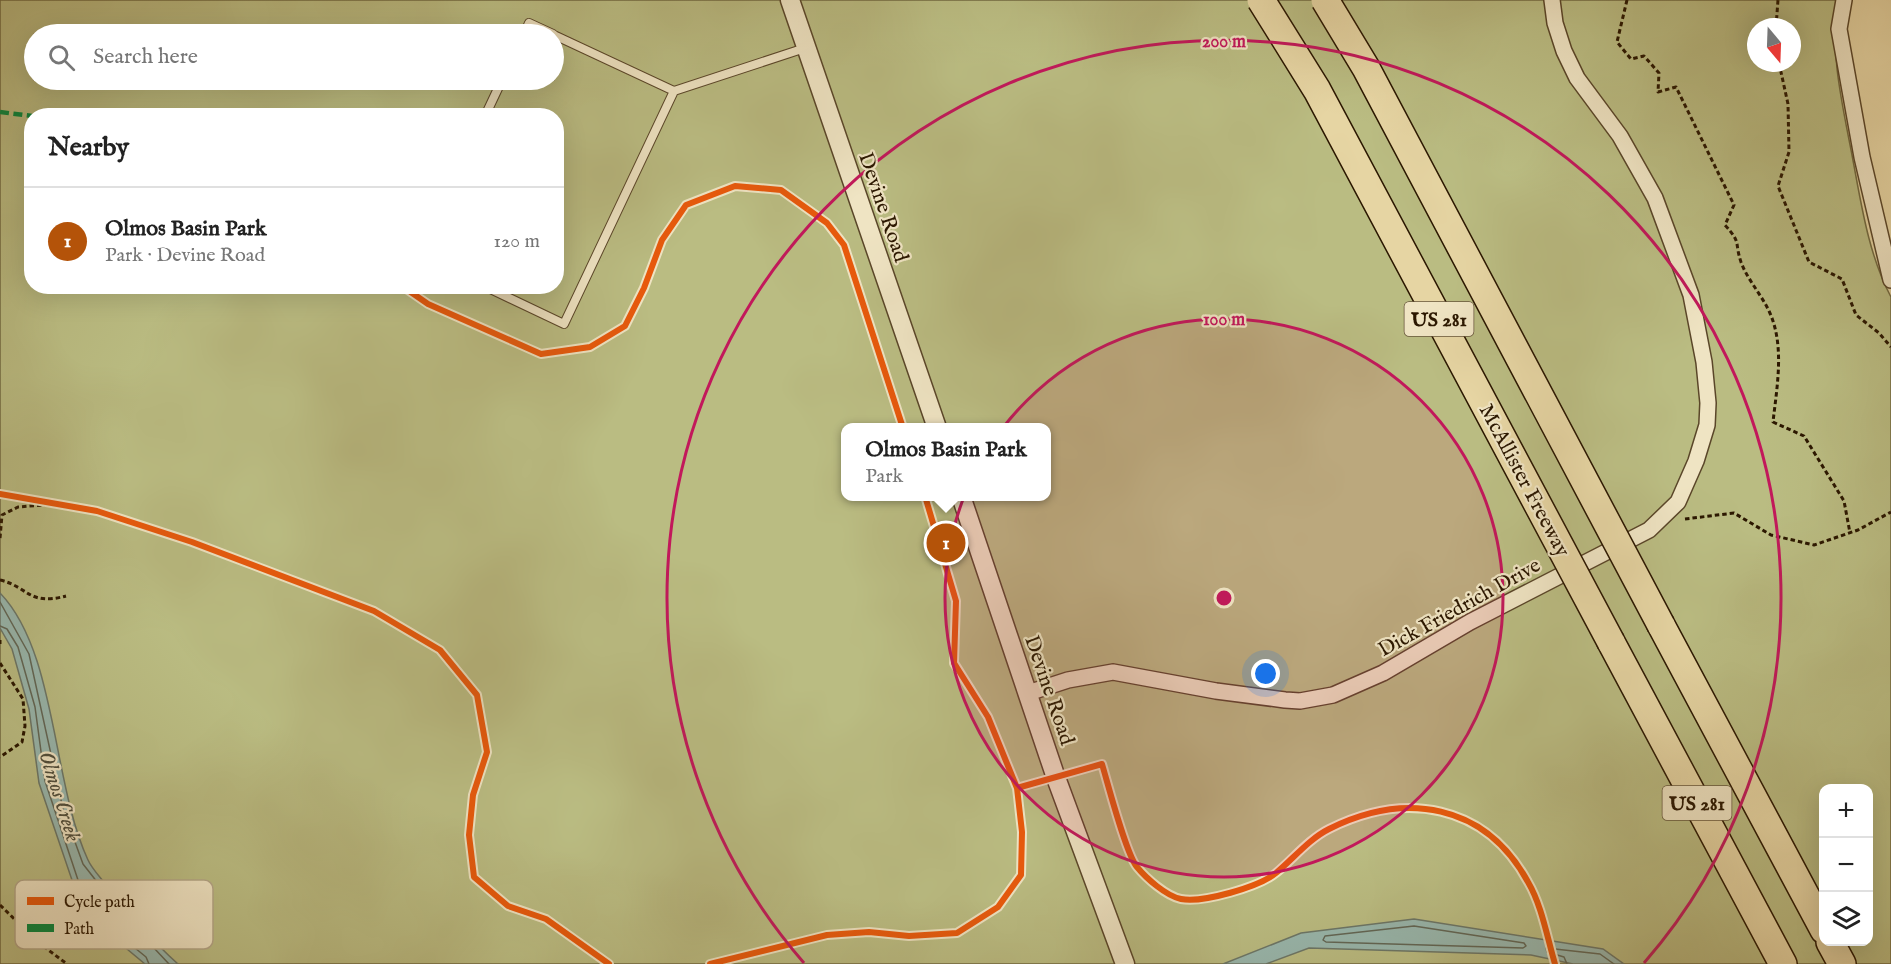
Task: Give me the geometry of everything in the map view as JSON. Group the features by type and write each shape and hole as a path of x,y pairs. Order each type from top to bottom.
{"highway":[{"name":"McAllister Freeway","path":"1261,0 1317,90 1783,964"},
{"name":"US 281","path":"1325,0 1372,78 1819,921"},
{"path":"1832,946 1842,964"}],"street":[{"name":"Devine Road","path":"790,0 935,423"},
{"name":"Dick Friedrich Drive","path":"1028,693 1068,680 1113,672 1216,691 1285,700 1300,701 1333,695 1383,673 1470,622 1649,530 1677,502 1696,461 1707,425 1708,403 1704,362 1691,295 1655,198 1620,136 1577,78 1564,51 1555,23 1552,0"},
{"path":"1844,0 1839,29 1862,157 1891,280"},
{"name":"Devine Road","path":"962,501 1055,775 1125,964"}],"lane":[{"path":"564,40 674,91 806,48"},
{"path":"489,108 497,90"},
{"path":"501,294 564,324 674,91"}],"path":[{"path":"1627,0 1617,42 1631,59 1644,56 1659,74 1658,92 1676,87 1734,205 1725,225 1738,239 1741,262 1769,312 1776,332 1779,362 1773,422 1804,436 1844,501 1850,532"},
{"path":"1777,18 1778,0"},
{"path":"1781,72 1788,104 1789,152 1778,186 1809,262 1842,279 1856,315 1891,347"},
{"path":"0,538 2,515 18,507 56,504"},
{"path":"1683,519 1734,513 1771,535 1814,545 1850,532 1891,512"},
{"path":"0,580 28,595 51,600 66,596"},
{"path":"0,663 22,699 25,726 22,742 0,757"},
{"path":"0,904 15,919"},
{"path":"47,949 67,964"}],"green space":[{"path":"0,0 1837,0 1836,59 1844,116 1866,228 1876,263 1891,297 1891,964 0,964"}],"water":[{"name":"Olmos Creek","path":"0,593 19,618 33,649 52,720 76,829 88,860 103,880 72,880 39,783 29,709 12,649 0,628"},
{"path":"1414,919 1603,949 1624,964 1573,964 1531,955 1309,948 1266,964 1223,964 1301,933"},
{"path":"127,949 162,949 178,964 145,964"}],"marked path":[{"path":"0,112 24,115"}],"cycle path":[{"path":"414,294 428,304 541,354 590,347 625,326 644,288 662,240 686,205 735,186 781,190 827,223 844,245 901,423"},
{"path":"0,494 97,511 192,542 374,611 440,650 477,695 487,752 473,795 469,835 474,877 508,906 546,919 609,964"},
{"path":"710,964 827,935 869,932 909,936 957,933 998,907 1021,875 1022,832 1017,788 988,717 954,663 956,601 926,501"},
{"path":"1017,788 1102,764 1123,834 1137,867 1169,894 1191,900 1230,893 1257,884 1276,873 1322,833 1358,817 1386,810 1414,808 1441,812 1466,820 1489,835 1510,855 1528,882 1544,922 1555,964"}],"place":[{"name":"Olmos Basin Park","path":"946,543"}]}
